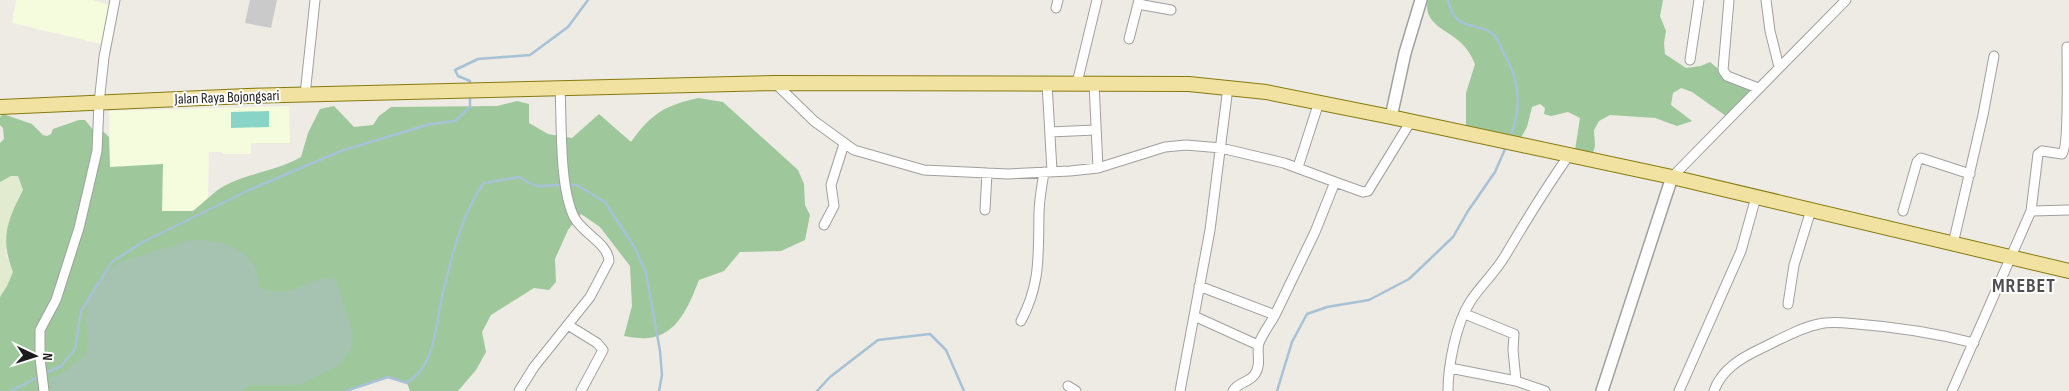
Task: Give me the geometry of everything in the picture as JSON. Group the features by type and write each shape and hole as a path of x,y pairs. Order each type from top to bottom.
{"main road":[{"name":"Jalan Raya Bojongsari","path":"0,107 305,95 775,83 1047,82 1189,84 1228,87 1319,102 1672,177 2010,258 2069,270"}],"street":[{"path":"44,391 40,358 40,330 56,300 79,228 97,151 99,103 104,57 116,0"},
{"path":"305,95 315,0"},
{"path":"1077,83 1097,0"},
{"path":"1391,117 1405,54 1421,0"},
{"path":"1690,60 1699,0"},
{"path":"1729,0 1723,70 1726,76 1758,88"},
{"path":"1766,0 1770,31 1779,67"},
{"path":"1602,391 1672,177 1846,0"},
{"path":"1129,39 1138,2 1171,10"},
{"path":"1952,391 2031,211 2038,154 2042,152 2062,154 2066,150 2068,123 2067,47"},
{"path":"1952,244 1970,174 1994,56"},
{"path":"1022,321 1033,297 1038,267 1040,200 1048,171 1050,132 1047,82"},
{"path":"775,83 814,121 854,150 924,170 1008,174 1048,171 1070,172 1098,168 1165,147 1186,145 1221,148 1298,168 1363,192 1368,191 1411,121"},
{"path":"1094,83 1098,168"},
{"path":"1180,391 1210,230 1228,87"},
{"path":"519,391 534,367 590,297 609,261 606,252 575,219 566,193 560,88"},
{"path":"1298,168 1319,102"},
{"path":"1050,132 1095,130"},
{"path":"824,225 834,206 830,185 844,144"},
{"path":"1448,391 1450,368 1464,314 1470,302 1496,269 1569,155"},
{"path":"1903,211 1919,159 1926,159 1970,174"},
{"path":"985,210 987,173"},
{"path":"1233,391 1256,373 1259,358 1258,345 1276,315 1315,232 1335,182"},
{"path":"1679,391 1741,251 1756,197"},
{"path":"1788,304 1794,265 1811,210"},
{"path":"2031,211 2069,210"},
{"path":"1200,286 1276,315"},
{"path":"1464,314 1514,334 1513,350 1516,381"},
{"path":"1194,316 1258,345"},
{"path":"1714,391 1717,381 1724,372 1752,353 1803,328 1821,323 1871,325 1932,333 1974,343"},
{"path":"568,325 597,343 603,350 581,391"},
{"path":"1450,368 1516,381 1545,391"}],"shaded area":[{"path":"16,0 93,0 109,5 101,44 12,23"},
{"path":"250,0 277,0 271,28 245,23"},
{"path":"289,106 290,143 251,143 251,154 209,152 208,200 194,211 162,211 110,167 109,111"},
{"path":"269,111 269,127 231,128 231,112"},
{"path":"11,176 18,176 23,190 17,200 5,255 14,272 0,297 0,182"},
{"path":"191,240 218,242 242,252 255,267 259,288 283,292 315,281 335,278 352,329 352,347 339,365 299,385 249,385 243,391 51,391 50,379 62,373 85,356 88,346 86,319 88,297 97,282 118,263"}],"green space":[{"path":"1428,0 1663,0 1660,16 1666,31 1665,54 1686,68 1701,66 1710,62 1724,74 1756,91 1726,116 1692,92 1681,88 1673,93 1671,105 1692,121 1677,126 1655,118 1610,115 1599,121 1594,130 1595,146 1593,153 1575,150 1580,118 1568,112 1551,116 1544,114 1545,108 1540,104 1532,107 1527,127 1517,145 1466,134 1466,93 1475,64 1462,44 1432,20 1427,8"},
{"path":"698,98 723,102 798,170 804,184 805,205 810,215 805,240 781,251 740,252 724,271 699,280 681,317 675,325 658,336 636,338 624,336 632,306 630,266 600,227 581,214 568,230 555,259 556,282 549,290 534,288 491,315 482,332 486,352 476,370 458,391 410,391 407,383 388,377 346,391 0,391 0,297 13,272 7,249 7,230 23,190 18,176 11,176 0,182 0,143 4,139 0,117 3,114 32,124 43,135 47,136 51,134 53,129 79,120 85,120 94,131 103,131 109,137 110,167 163,164 162,211 193,211 224,186 282,166 301,157 308,133 320,109 334,106 354,127 373,125 379,116 391,107 497,106 517,101 529,104 529,123 548,134 572,138 599,114 631,142 652,117 676,104"}],"waterway":[{"path":"470,87 470,81 458,76 455,70 478,59 530,55 568,27 588,0"},
{"path":"1448,0 1451,11 1461,22 1481,28 1494,35 1509,62 1516,83 1518,104 1510,137"},
{"path":"48,372 61,366 75,349 81,311 112,262 141,243 249,190 341,151 430,124 455,121 470,107 470,95"},
{"path":"1277,391 1292,342 1307,314 1327,307 1369,300 1409,279 1453,237 1468,211 1495,172 1506,147"},
{"path":"346,391 388,377 407,383 421,370 433,344 449,268 463,223 476,195 484,183 519,177 537,186 562,185"},
{"path":"568,185 577,185 605,202 635,248 646,273 660,351 662,375 659,391"},
{"path":"817,391 830,377 878,340 930,334 946,350 964,391"},
{"path":"11,391 36,378"}],"district":[{"name":"MREBET","path":"2024,285"}]}
